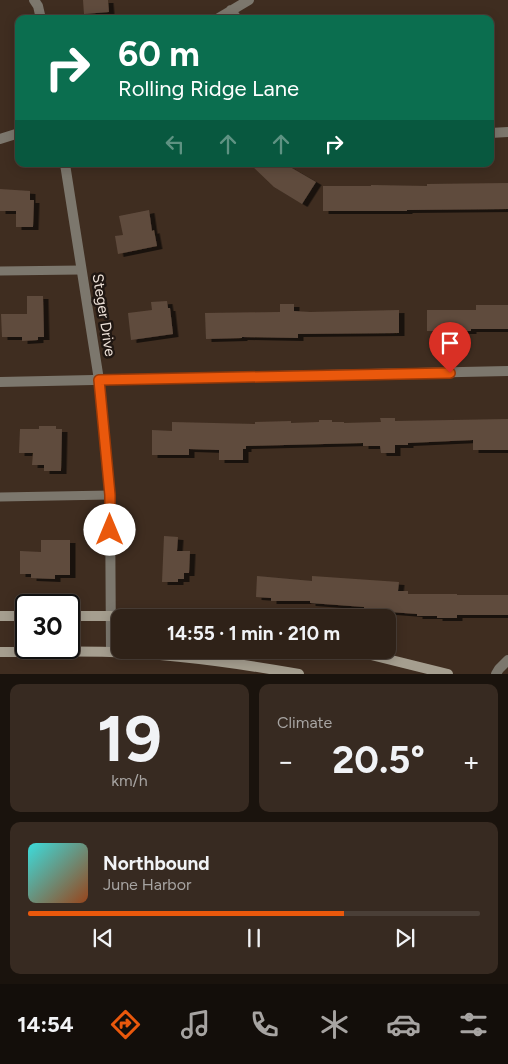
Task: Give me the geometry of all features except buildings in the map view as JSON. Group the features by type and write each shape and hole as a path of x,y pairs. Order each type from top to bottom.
{"main road":[{"path":"0,616 15,616"},
{"path":"80,616 110,616"},
{"path":"0,652 111,652"},
{"path":"197,659 247,664 299,674"},
{"path":"387,659 448,674"}],"street":[{"path":"34,0 40,15"},
{"path":"234,14 249,0"},
{"path":"494,133 508,132"},
{"path":"0,139 15,134"},
{"name":"Steger Drive","path":"65,167 99,380 110,495 111,652"},
{"path":"0,382 508,371"},
{"path":"496,674 498,668 508,660"}],"lane":[{"path":"0,271 81,270"},
{"path":"0,496 110,495"}],"route":[{"path":"110,530 110,495 99,380 450,373"}]}
